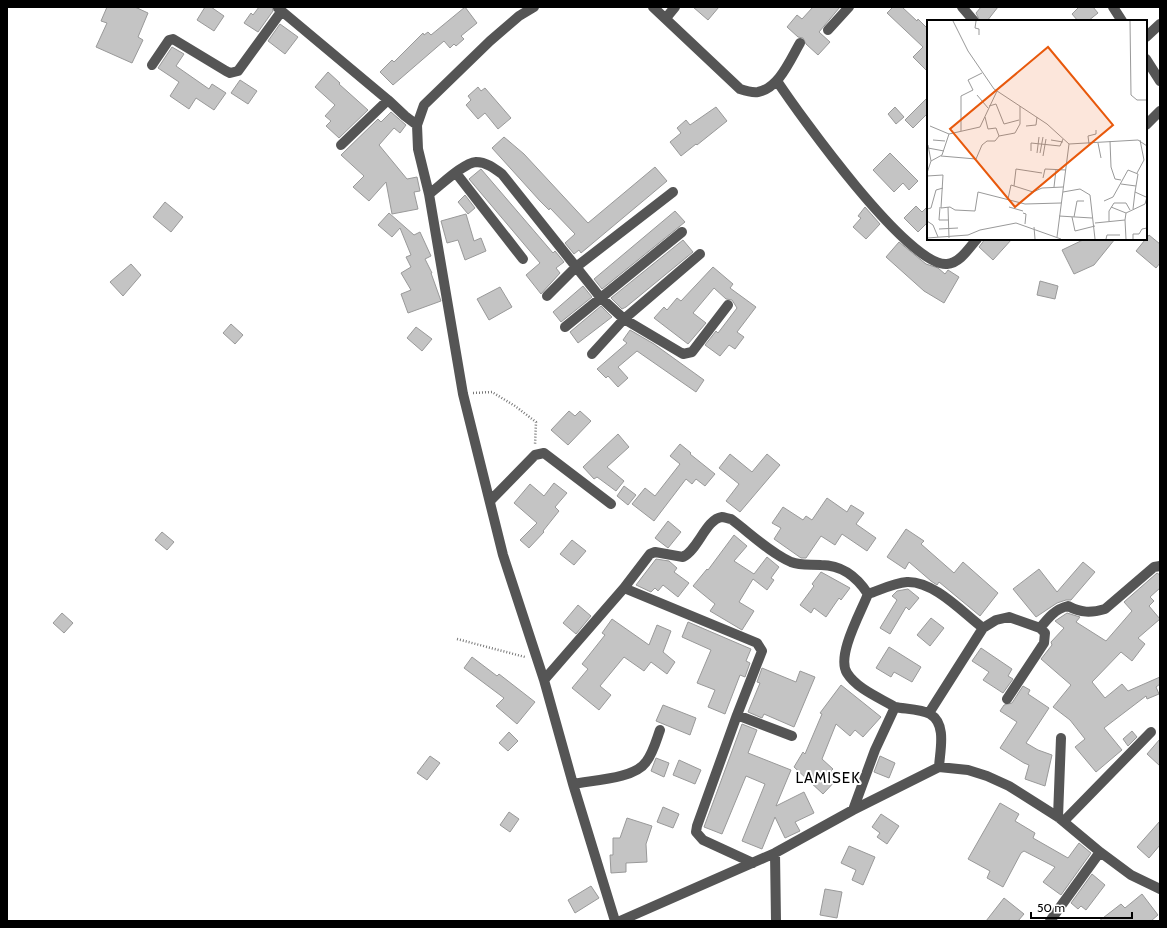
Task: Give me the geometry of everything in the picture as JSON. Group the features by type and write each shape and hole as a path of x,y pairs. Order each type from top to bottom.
{"street":[{"path":"534,7 519,16 463,65 424,104 417,125 418,149 429,194 463,394 503,555 544,680 572,784 615,921"},
{"path":"653,7 740,89 751,92 759,92 777,81 800,43"},
{"path":"666,18 675,7"},
{"path":"828,30 849,7"},
{"path":"962,7 973,20"},
{"path":"1113,7 1121,20"},
{"path":"152,65 169,40 173,38 226,71 230,73 238,71 279,9 417,125"},
{"path":"1147,36 1160,24"},
{"path":"1147,61 1160,81"},
{"path":"777,81 802,118 853,182 911,246 935,262 946,264 957,261 976,240"},
{"path":"341,146 388,100"},
{"path":"1147,124 1160,111"},
{"path":"429,194 456,173 472,163 478,162 490,165 502,174 600,297 624,319 683,354 692,352 728,304"},
{"path":"456,173 523,259"},
{"path":"547,296 576,267 673,192"},
{"path":"565,327 600,297 682,232"},
{"path":"592,354 624,319 700,254"},
{"path":"490,500 535,455 544,454 549,456 611,504"},
{"path":"544,680 624,588 650,554 655,552 678,557 687,555 710,525 722,517 731,519 793,563 804,565 823,564 845,571 861,584 868,594"},
{"path":"1040,628 1049,616 1060,608 1068,606 1082,612 1095,612 1105,609 1154,567 1160,566"},
{"path":"939,767 941,730 939,723 929,713 895,707 859,685 847,673 843,666 845,651 868,594 895,584 907,582 920,584 934,589 983,628"},
{"path":"624,588 760,644 762,651 737,715 696,832 703,840 753,863"},
{"path":"929,713 983,628 996,620 1009,617 1040,628 1045,633 1044,643 1006,699"},
{"path":"853,810 875,750 895,707"},
{"path":"737,715 792,736"},
{"path":"572,784 631,774 640,768 650,757 660,730"},
{"path":"1061,819 1151,732"},
{"path":"1061,738 1061,819"},
{"path":"620,921 775,853 853,810 939,767 968,770 987,776 1009,786 1061,819 1100,852 1131,875 1160,889"},
{"path":"1050,921 1100,852"},
{"path":"775,853 776,921"}],"path":[{"path":"463,394 492,392 515,406 536,422 535,455"},
{"path":"457,639 536,659"}],"building":[{"path":"107,7 135,7 148,13 138,37 143,40 132,63 96,47 107,23 101,21"},
{"path":"205,7 211,7 224,16 214,31 197,20"},
{"path":"259,7 272,7 273,11 258,32 244,23 251,13 253,15"},
{"path":"465,7 477,23 461,36 464,39 456,46 454,44 450,48 444,41 393,85 380,72 392,60 394,62 423,33 424,35 428,32 431,35"},
{"path":"693,7 719,7 708,20"},
{"path":"813,7 840,7 819,32 830,42 818,55 806,44 803,38 798,37 787,27 797,15 802,19"},
{"path":"893,7 902,7 927,28 927,71 913,57 923,47 887,13"},
{"path":"981,7 998,7 988,20 980,20 976,13"},
{"path":"1079,7 1093,7 1098,13 1089,20 1077,20 1072,14"},
{"path":"280,24 298,37 285,54 268,41"},
{"path":"172,47 184,54 176,66 209,89 212,84 226,93 214,110 196,98 189,109 170,96 179,82 158,68"},
{"path":"328,72 368,110 339,138 326,126 331,121 325,116 335,105 315,87"},
{"path":"240,80 257,91 248,104 231,93"},
{"path":"478,87 481,91 485,88 511,118 498,129 485,113 478,119 466,105 471,100 468,96"},
{"path":"927,98 927,114 913,128 905,120"},
{"path":"716,107 727,121 681,156 670,142 681,133 677,128 686,120 690,125"},
{"path":"895,107 904,117 896,124 888,114"},
{"path":"391,112 406,125 400,133 394,128 379,145 407,179 417,177 420,191 414,192 418,209 392,214 386,182 369,201 353,187 364,176 341,155 378,119 381,122"},
{"path":"504,137 524,154 588,223 655,167 667,181 581,253 579,250 574,254 565,243 575,234 550,208 549,210 540,201 492,148"},
{"path":"890,153 918,181 909,190 903,183 894,192 873,170"},
{"path":"481,169 553,253 555,251 564,262 556,268 560,273 541,294 526,275 540,263 469,179"},
{"path":"465,195 475,208 468,214 458,202"},
{"path":"165,202 183,217 171,232 153,217"},
{"path":"916,206 922,212 927,207 927,223 918,232 904,218"},
{"path":"865,207 880,224 866,239 853,227 861,218 858,216"},
{"path":"675,211 685,222 602,289 594,279"},
{"path":"389,213 414,235 420,232 431,256 425,259 432,273 441,301 408,313 401,294 411,290 401,273 411,267 406,257 411,255 400,228 392,237 378,225"},
{"path":"466,214 474,241 481,238 486,251 465,260 458,240 447,243 441,221"},
{"path":"1149,235 1160,244 1160,263 1156,268 1136,251 1145,240 1147,240"},
{"path":"683,240 693,252 626,307 622,309 611,298"},
{"path":"984,240 1011,240 993,260 979,247"},
{"path":"1083,240 1114,240 1094,265 1074,274 1062,250"},
{"path":"899,242 926,264 938,268 945,274 948,270 959,277 944,303 924,291 886,257"},
{"path":"131,264 141,275 123,296 110,282"},
{"path":"713,267 733,284 730,288 756,307 737,332 744,337 735,349 729,345 720,356 705,345 716,331 718,333 737,308 732,300 726,299 714,288 693,313 706,323 688,344 654,318 664,307 667,310 677,298 681,301"},
{"path":"1040,281 1058,286 1055,299 1037,295"},
{"path":"583,286 592,297 561,322 553,312"},
{"path":"500,287 512,307 489,320 477,299"},
{"path":"601,306 612,317 578,343 570,332"},
{"path":"231,324 243,335 235,344 223,333"},
{"path":"416,327 432,339 422,351 407,338"},
{"path":"630,330 654,344 704,380 696,392 637,351 618,367 628,378 618,387 608,376 606,378 597,369 627,343 623,340"},
{"path":"569,411 575,416 580,411 591,421 568,445 551,430"},
{"path":"618,434 629,447 607,467 624,481 616,491 597,477 594,479 583,467"},
{"path":"680,444 715,474 705,486 696,479 692,484 686,479 654,521 632,504 645,488 655,496 680,464 670,456"},
{"path":"730,454 752,472 767,454 780,465 740,512 726,501 739,484 719,468"},
{"path":"554,483 567,493 555,507 559,511 543,531 544,532 529,548 520,540 537,523 514,503 530,484 544,496"},
{"path":"624,486 636,495 628,505 617,496"},
{"path":"827,498 847,512 851,505 864,513 856,524 876,538 867,551 842,534 835,545 821,536 806,558 801,558 774,539 781,528 772,523 783,507 803,520 806,516 812,520"},
{"path":"668,521 681,532 668,548 655,538"},
{"path":"906,529 924,541 921,544 954,573 963,562 998,593 980,616 939,582 937,585 931,581 909,562 905,569 887,557"},
{"path":"162,532 174,542 167,550 155,540"},
{"path":"734,535 747,546 734,561 754,574 767,557 779,567 771,578 774,580 767,590 753,579 739,602 754,611 742,630 710,611 715,604 693,586 707,569 708,570"},
{"path":"572,540 586,551 574,565 560,554"},
{"path":"656,559 669,561 677,568 674,572 689,583 678,597 663,585 658,591 655,588 651,592 636,585"},
{"path":"1083,562 1095,572 1071,600 1057,603 1036,617 1013,589 1039,569 1057,592"},
{"path":"821,572 850,588 841,600 839,598 826,617 814,608 811,613 800,605 814,586 812,584"},
{"path":"1157,573 1160,575 1160,588 1150,597 1154,601 1149,606 1160,619 1138,638 1145,644 1132,661 1121,652 1092,682 1105,698 1122,684 1128,691 1160,677 1160,684 1156,687 1159,694 1147,699 1146,696 1104,728 1122,750 1096,772 1075,747 1085,739 1070,720 1053,707 1071,685 1041,659 1052,645 1051,642 1064,628 1055,621 1067,613 1080,617 1076,622 1106,641 1132,611 1124,602"},
{"path":"908,589 919,598 909,610 906,607 890,634 880,628 897,600 892,596 897,591"},
{"path":"578,605 591,616 576,634 563,623"},
{"path":"62,613 73,623 64,633 53,623"},
{"path":"931,618 944,628 930,646 917,635"},
{"path":"612,619 649,645 657,625 671,631 663,652 675,662 667,674 651,662 644,671 624,657 600,686 611,695 599,710 572,688 588,669 582,664 605,635 602,633"},
{"path":"688,622 751,649 746,661 750,663 745,677 740,675 725,714 708,707 715,690 697,683 711,650 682,637"},
{"path":"889,647 921,667 912,682 894,672 891,677 876,668"},
{"path":"981,648 1012,669 1008,676 1013,679 1003,693 983,680 989,672 972,661"},
{"path":"472,657 497,676 499,674 535,702 517,724 496,706 504,698 464,668"},
{"path":"762,668 796,682 800,671 815,677 794,727 764,714 762,718 748,712 760,683 757,682"},
{"path":"841,685 881,717 863,737 855,730 850,736 836,724 822,759 833,769 831,771 838,778 823,794 794,767 803,752 805,754 822,714 820,713"},
{"path":"1023,686 1030,690 1028,694 1049,708 1026,743 1038,750 1052,755 1045,786 1025,779 1029,765 1000,748 1017,722 1000,711 1004,705 1012,703"},
{"path":"663,705 696,718 690,735 656,721"},
{"path":"742,724 757,730 748,753 791,770 776,806 804,792 814,813 795,822 800,831 785,838 775,817 762,849 742,841 765,784 746,776 722,834 704,827"},
{"path":"1132,731 1137,737 1128,746 1123,739"},
{"path":"509,732 518,741 508,751 499,743"},
{"path":"1160,739 1160,766 1147,754"},
{"path":"430,756 440,763 427,780 417,773"},
{"path":"880,756 895,763 889,778 874,772"},
{"path":"656,758 669,763 664,777 651,771"},
{"path":"679,760 701,770 695,784 673,775"},
{"path":"1000,803 1019,814 1015,821 1035,833 1033,838 1068,858 1079,843 1091,853 1061,895 1043,882 1055,867 1024,851 1021,853 1003,887 987,878 990,871 968,859"},
{"path":"663,807 679,814 673,828 657,822"},
{"path":"509,812 519,819 510,832 500,825"},
{"path":"881,814 899,826 887,844 877,837 880,833 872,827"},
{"path":"627,818 652,826 646,844 647,862 626,863 626,872 611,873 610,855 613,855 613,838 620,838"},
{"path":"1160,821 1160,845 1149,858 1137,847"},
{"path":"849,846 875,857 863,885 852,880 856,870 841,863"},
{"path":"1092,874 1105,885 1086,910 1081,906 1078,909 1071,903"},
{"path":"591,886 599,898 575,913 568,900"},
{"path":"825,889 842,892 837,918 820,915"},
{"path":"1142,894 1158,915 1151,921 1099,921 1121,904 1125,908"},
{"path":"1004,898 1024,914 1018,921 986,921"}],"district":[{"name":"LAMISEK","path":"828,778"}]}
